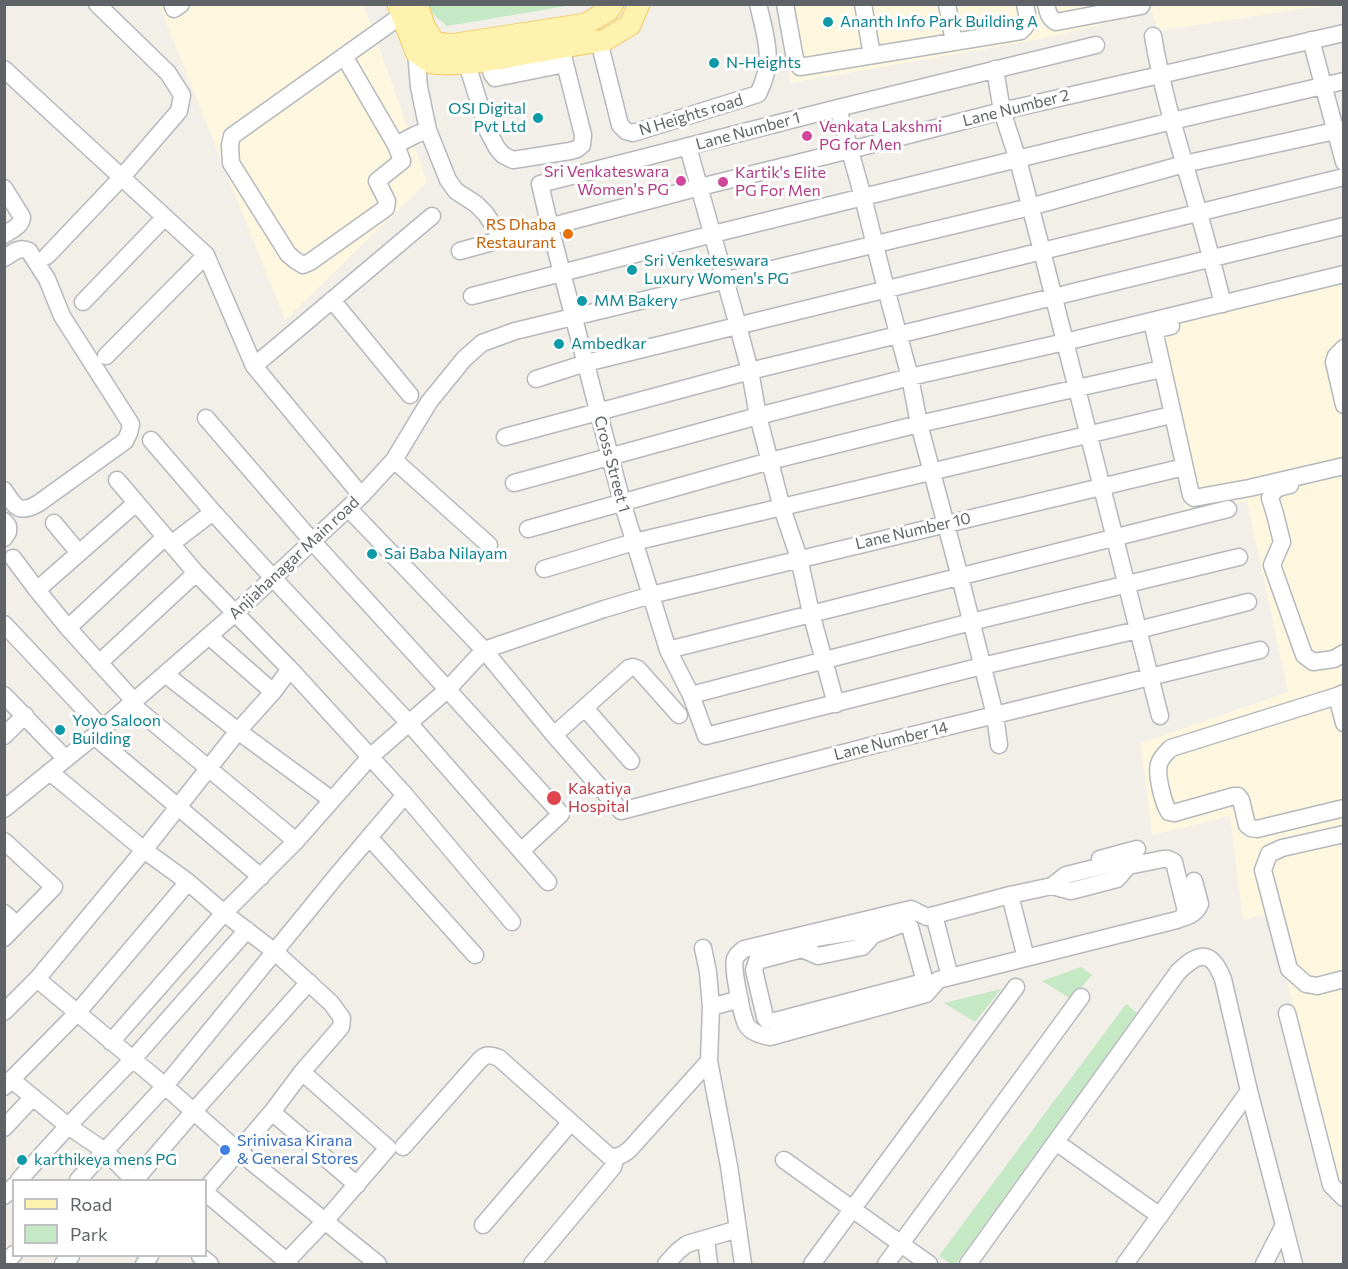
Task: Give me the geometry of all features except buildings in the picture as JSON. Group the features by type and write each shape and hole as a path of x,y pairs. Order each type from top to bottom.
{"main road":[{"path":"406,8 425,28 434,42 450,45 586,24 609,10 613,4"},
{"path":"406,8 416,52 432,63 447,64 563,56 605,40 630,25 639,4"}],"street":[{"path":"47,256 122,177 179,111 182,95 168,73 97,4"},
{"path":"172,4 174,9 182,4"},
{"name":"N Heights road","path":"599,41 620,125 626,131 633,133 758,94 765,81 768,63 767,46 758,4"},
{"path":"786,4 795,59 800,67 1021,31 1026,27 1028,21 1025,4"},
{"path":"863,4 872,55"},
{"path":"947,4 954,42"},
{"path":"1046,4 1048,14 1056,22 1142,6 1142,4"},
{"path":"344,56 396,145 402,161 377,181 387,201 386,208 303,265 288,254 231,163 232,136 344,56 406,8"},
{"name":"Lane Number 2","path":"460,251 700,187 1002,111 1344,33"},
{"path":"1153,36 1159,74 1223,304"},
{"path":"1311,40 1323,86 1340,130 1344,162"},
{"name":"Lane Number 1","path":"540,184 1096,45"},
{"path":"416,52 419,87 428,130 448,180 456,191 485,213 503,239"},
{"path":"477,62 488,131 497,148 513,160 577,149 582,145 583,135 563,56"},
{"path":"4,69 206,255 254,366 355,488"},
{"path":"995,69 1002,111 1018,160 1042,251 1160,716"},
{"path":"472,296 863,197 1344,81"},
{"path":"838,108 910,377 919,424 995,715 999,745"},
{"path":"396,145 428,130"},
{"name":"Anjiahanagar Main road","path":"4,809 133,703 235,614 362,495 394,460 429,402 464,359 482,343 515,332 1030,207 1184,164 1340,130"},
{"path":"688,147 750,371 758,416 782,508 799,558 811,613 836,704 982,666 1248,602"},
{"path":"536,379 586,363 1344,177"},
{"name":"Cross Street 1","path":"540,184 573,318 634,542 668,650 691,695 706,736 836,704"},
{"path":"4,188 22,217 20,224 4,235"},
{"path":"254,366 432,216"},
{"path":"83,302 165,218"},
{"path":"505,437 750,371 1344,226"},
{"path":"4,258 16,250 29,251 46,279 62,316 131,424 124,441 28,510 22,510 14,505 4,490"},
{"path":"106,356 206,255"},
{"path":"514,483 910,377 1344,274"},
{"path":"1344,285 1154,330 1191,495 1194,498 1344,466"},
{"path":"333,300 410,395"},
{"path":"1344,348 1336,356 1334,362 1344,405"},
{"path":"528,529 771,461 919,424 1157,370"},
{"path":"544,569 634,542 1163,417"},
{"path":"206,418 312,541 561,814 521,851"},
{"path":"151,440 273,578 409,723 548,882"},
{"path":"394,460 489,545"},
{"name":"Lane Number 10","path":"484,650 651,595 1176,469"},
{"path":"1344,474 1277,488 1272,492 1270,498 1282,542 1272,565 1305,655 1313,662 1334,659 1344,653"},
{"path":"117,480 196,573 290,669 405,795 512,922"},
{"path":"37,590 136,503"},
{"path":"348,508 484,650 554,735 628,668 633,667 638,669 678,715"},
{"path":"668,650 1228,509"},
{"path":"68,628 168,540 213,512"},
{"path":"4,521 8,526 8,532 4,538"},
{"path":"54,523 80,553"},
{"path":"691,695 971,622 1239,557"},
{"path":"13,558 68,628 133,703 296,841"},
{"path":"99,663 196,573"},
{"path":"4,624 98,732 179,808 261,878"},
{"path":"209,636 273,692"},
{"path":"111,1042 224,913 296,841 370,757 447,690 484,650"},
{"name":"Lane Number 14","path":"554,735 621,811 1260,650"},
{"path":"4,1012 37,979 179,808 238,731 290,669"},
{"path":"165,674 332,800"},
{"path":"4,695 66,759"},
{"path":"1344,723 1340,695 1171,748 1163,755 1158,772 1165,806 1169,812 1174,813 1238,796 1247,825 1251,828 1257,829 1344,808"},
{"path":"585,708 631,761"},
{"path":"4,736 25,716"},
{"path":"50,772 144,850 274,951 331,1003 342,1018 341,1027 207,1190"},
{"path":"79,1179 165,1086 274,951 405,795"},
{"path":"1344,834 1281,848 1269,854 1263,870 1289,969 1306,984 1317,986 1344,979"},
{"path":"369,837 475,955"},
{"path":"4,841 54,887 4,938"},
{"path":"1088,869 1103,857 1137,849"},
{"path":"802,949 818,956 862,947 873,934 907,924 924,978 916,984 770,1037 759,1035 746,1024 738,992 735,961 740,951 831,932 911,909 927,917 1052,886 1066,875 1088,869 1111,864 1128,866 1163,859 1174,862 1185,907 1185,914 1182,918"},
{"path":"1052,886 1071,891 1117,879 1128,866"},
{"path":"873,934 860,931 831,932 815,938 802,949 760,960 755,964 753,970 767,1020 774,1022 926,994 938,980 1182,918 1196,911 1200,904 1194,881"},
{"path":"134,1179 105,1151 68,1126 33,1097 7,1083 77,1013 188,882"},
{"path":"1010,895 1018,960"},
{"path":"4,913 17,925"},
{"path":"934,915 950,977"},
{"path":"19,1179 133,1059 248,930"},
{"path":"703,948 710,998 708,1061 729,1166 743,1264"},
{"path":"968,1264 1178,972 1190,960 1202,957 1212,960 1218,967 1223,980 1294,1264"},
{"path":"1018,960 1030,967 1035,967 1070,958"},
{"path":"37,979 165,1086 238,1151 378,1264"},
{"path":"136,1179 309,982"},
{"path":"812,1264 1016,987"},
{"path":"710,998 738,992"},
{"path":"886,1264 1081,997"},
{"path":"1287,1013 1330,1185 1344,1198"},
{"path":"403,1147 477,1062 486,1055 499,1058 609,1156 616,1157 630,1149 708,1061"},
{"path":"207,1192 287,1264 388,1148 302,1072"},
{"path":"1125,1264 1250,1091"},
{"path":"4,1128 33,1097"},
{"path":"272,1112 357,1185"},
{"path":"483,1225 571,1122"},
{"path":"1056,1142 1160,1216"},
{"path":"532,1264 613,1167 616,1157"},
{"path":"784,1160 929,1264"},
{"path":"1264,1264 1284,1225"},
{"path":"666,1264 681,1247 738,1229"},
{"path":"706,1239 709,1264"}],"shaded area":[{"path":"1343,4 1159,31 1152,12 1036,40 791,83 778,5"},
{"path":"159,5 364,5 427,182 285,320"},
{"path":"1343,284 1343,1213 1271,913 1243,920 1230,816 1152,835 1141,743 1288,692 1247,501 1186,512 1149,328"}],"green space":[{"path":"429,5 572,5 447,26 433,14"},
{"path":"1081,967 1092,975 1071,999 1042,981"},
{"path":"1001,989 975,1022 944,1003"},
{"path":"1126,1004 1137,1013 956,1264 939,1256"}],"place":[{"name":"Ananth Info Park Building A","path":"828,22"},
{"name":"N-Heights","path":"714,63"},
{"name":"OSI Digital Pvt Ltd","path":"538,118"},
{"name":"Venkata Lakshmi PG for Men","path":"807,136"},
{"name":"Sri Venkateswara Women's PG","path":"681,181"},
{"name":"Kartik's Elite PG For Men","path":"723,182"},
{"name":"RS Dhaba Restaurant","path":"568,234"},
{"name":"Sri Venketeswara Luxury Women's PG","path":"632,270"},
{"name":"MM Bakery","path":"582,301"},
{"name":"Ambedkar","path":"559,344"},
{"name":"Sai Baba Nilayam","path":"372,554"},
{"name":"Yoyo Saloon Building","path":"60,730"},
{"name":"Kakatiya Hospital","path":"554,798"},
{"name":"Srinivasa Kirana & General Stores","path":"225,1150"},
{"name":"karthikeya mens PG","path":"22,1160"}]}
